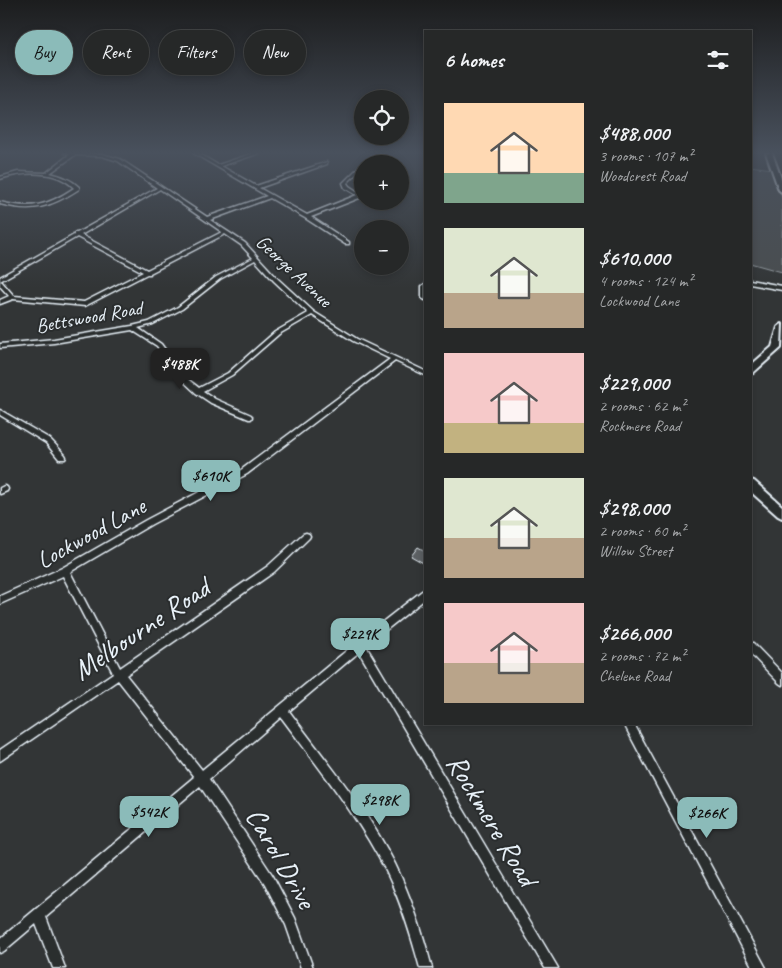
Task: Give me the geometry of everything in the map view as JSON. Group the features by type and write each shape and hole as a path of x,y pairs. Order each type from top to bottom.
{"street":[{"path":"0,203 20,209 38,208 57,198"},
{"path":"0,279 141,198"},
{"name":"George Avenue","path":"174,198 243,244 312,313 355,340 424,373"},
{"path":"206,219 266,198"},
{"path":"271,198 307,217 347,243"},
{"path":"307,217 354,198"},
{"path":"0,284 12,297 85,304 148,274 226,232"},
{"path":"76,234 148,274"},
{"name":"Bettswood Road","path":"0,346 46,342 133,328 151,323 180,308 218,278 256,258"},
{"path":"752,282 782,288"},
{"name":"Bettswood Road","path":"0,302 12,297"},
{"path":"198,391 230,374 277,333 312,313"},
{"path":"752,369 776,348 782,327"},
{"path":"133,328 159,345 183,378 198,391 214,401 249,417"},
{"name":"Lockwood Lane","path":"0,600 65,571 262,461 394,359"},
{"path":"0,412 48,441 62,457"},
{"path":"752,486 782,513"},
{"name":"Melbourne Road","path":"0,756 270,569 306,536"},
{"name":"Carol Drive","path":"65,571 118,673 201,777 269,880 291,922 307,968"},
{"path":"0,946 360,645 424,595"},
{"name":"Rockmere Road","path":"360,645 552,968"},
{"path":"752,648 782,680"},
{"path":"282,710 361,819 390,867 417,932 426,968"},
{"path":"630,725 725,899 760,968"},
{"path":"39,915 59,968"}],"shaded area":[{"path":"752,198 782,198 782,272 752,264"}],"building":[{"path":"418,547 424,550 424,563 411,556"}]}
